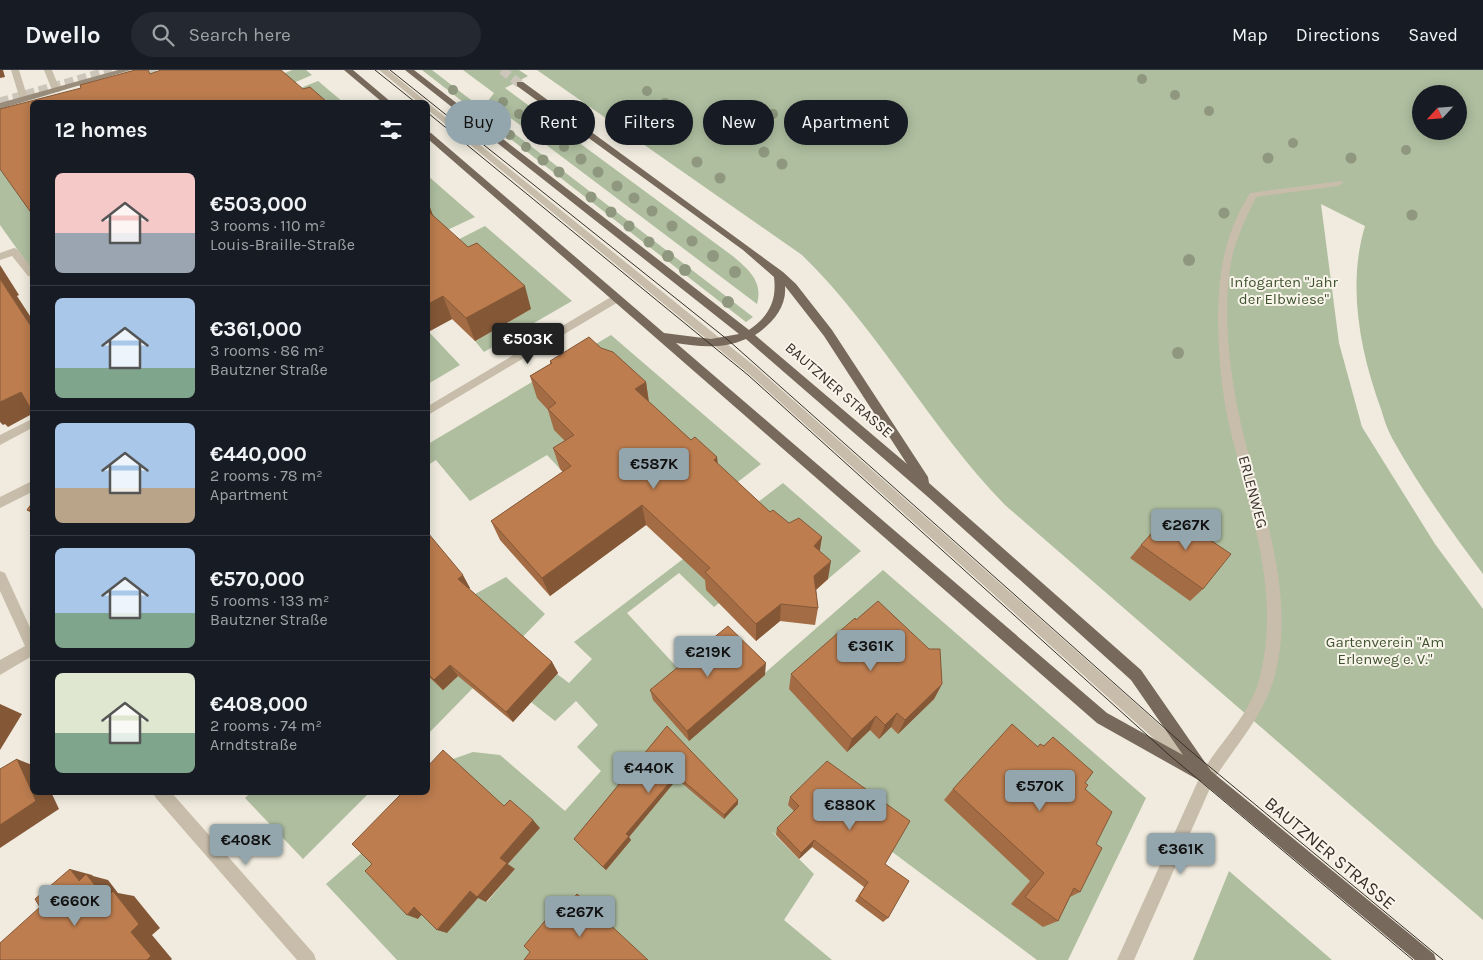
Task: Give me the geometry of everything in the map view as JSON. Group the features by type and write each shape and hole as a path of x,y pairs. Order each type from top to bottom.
{"main road":[{"path":"0,106 127,70"},
{"path":"348,70 385,100"},
{"name":"BAUTZNER STRASSE","path":"409,70 747,334 932,493 1136,675 1207,777"},
{"path":"520,84 779,274 800,294 828,333 932,493"},
{"name":"BAUTZNER STRASSE","path":"430,137 1102,718 1207,777 1428,960"},
{"path":"663,337 689,342 718,342 747,334 768,320 776,310 781,297 779,274"}],"street":[{"path":"15,70 24,99"},
{"path":"48,70 56,90"},
{"path":"383,70 420,100"},
{"path":"430,108 768,384 1207,777"},
{"name":"ERLENWEG","path":"1125,960 1207,777 1246,726 1261,698 1268,675 1275,612 1270,564 1234,418 1226,363 1226,264 1241,218 1253,195 1338,184"},
{"path":"0,257 14,251 30,271"},
{"path":"430,410 616,298"},
{"path":"0,440 30,425"},
{"path":"0,503 30,487"},
{"path":"0,577 30,644"},
{"path":"0,668 30,649"},
{"path":"163,795 308,960"}],"green space":[{"path":"292,70 306,70 312,75 284,87 288,93 318,81 341,100 237,100 274,78"},
{"path":"422,70 432,70 471,100 461,100"},
{"path":"463,70 519,70 528,76 505,88 521,100 521,126 511,118 511,100 489,100 494,93"},
{"path":"537,70 1483,70 1483,574 1413,473 1392,438 1384,420 1367,365 1358,318 1357,271 1365,226 1321,204 1339,343 1362,427 1435,544 1483,609 1483,920 1005,505 952,444 856,315 802,255 644,145 693,145 693,100 605,100 605,117 595,110 595,100 580,100"},
{"path":"511,131 521,138 521,145 529,145 753,317 746,322 511,139"},
{"path":"546,145 582,145 734,257 750,272 757,283 757,304"},
{"path":"0,163 30,187 30,267 0,225"},
{"path":"430,178 475,217 430,238"},
{"path":"485,226 572,301 484,352 475,341 531,309 430,256 430,254"},
{"path":"430,333 460,365 430,383"},
{"path":"611,335 761,464 726,491 641,526 604,556 586,536 577,487 547,455 470,501 436,460 430,464 430,443"},
{"path":"783,483 861,551 828,579 772,529 723,600 714,607 679,573 627,613 684,675 688,740 883,570 1146,798 1068,960 1037,960 891,851 776,835 771,831 814,874 784,920 832,960 397,960 326,884 365,850 418,919 425,911 479,896 487,902 514,870 508,864 526,843 503,823 453,759 473,752 500,755 565,811 601,771 577,747 598,725 576,701 555,721 531,702 545,687 553,671 569,683 592,659 574,642"},
{"path":"506,577 545,614 430,732 430,619"},
{"path":"248,795 367,795 303,859 245,798"},
{"path":"1229,871 1332,960 1193,960"}],"building":[{"path":"135,70 148,70 150,74 161,70 281,70 303,89 310,87 325,100 35,100 81,88 80,85"},
{"path":"30,101 30,211 0,169 0,109"},
{"path":"430,213 468,247 477,243 525,286 466,318 443,296 430,303"},
{"path":"0,279 30,325 30,408 21,392 0,402"},
{"path":"589,337 601,348 613,352 646,382 635,389 691,440 695,437 717,457 714,460 770,512 773,510 789,523 799,518 822,537 814,546 831,561 814,576 818,608 781,604 756,624 705,572 710,568 642,505 542,578 491,521 571,466 553,448 574,435 548,409 556,403 530,376"},
{"path":"1170,513 1231,554 1203,589 1141,545"},
{"path":"430,535 463,575 458,579 552,662 506,712 450,665 434,680 430,676"},
{"path":"878,601 929,649 940,649 942,684 905,720 897,713 885,725 876,716 852,739 791,674 855,618 856,620"},
{"path":"728,626 766,663 687,731 650,690"},
{"path":"1012,724 1038,747 1040,744 1044,746 1053,737 1093,772 1085,783 1088,785 1085,789 1112,812 1096,844 1102,848 1080,892 1074,888 1058,921 1025,897 1044,873 953,789"},
{"path":"667,726 738,800 724,815 676,775 626,834 629,836 603,867 574,839"},
{"path":"443,750 504,806 510,800 533,820 500,858 507,863 477,897 470,891 437,930 414,907 407,915 365,871 372,864 352,844 400,795 430,795 430,764"},
{"path":"17,759 30,788 30,795 33,795 36,801 0,825 0,769"},
{"path":"827,761 910,821 885,864 909,881 888,918 859,896 868,882 814,840 801,853 777,828 799,806 790,797"},
{"path":"70,869 79,881 86,874 105,898 113,891 139,924 131,932 151,956 147,960 0,960 0,943 40,907 35,899"},
{"path":"577,894 648,960 524,960 530,952 524,946 549,916 555,921"}],"tunnel":[{"path":"0,102 112,70"},
{"path":"135,78 160,70"},
{"path":"502,70 520,84"}],"tram line":[{"path":"375,70 412,100"},
{"path":"390,70 428,100"},
{"path":"430,102 728,340 1187,748 1443,960"},
{"path":"430,115 748,375 1168,754 1413,960"}],"park label":[{"name":"Infogarten \"Jahr der Elbwiese\"","path":"1284,290"},
{"name":"Gartenverein \"Am Erlenweg e. V.\"","path":"1385,650"}]}
